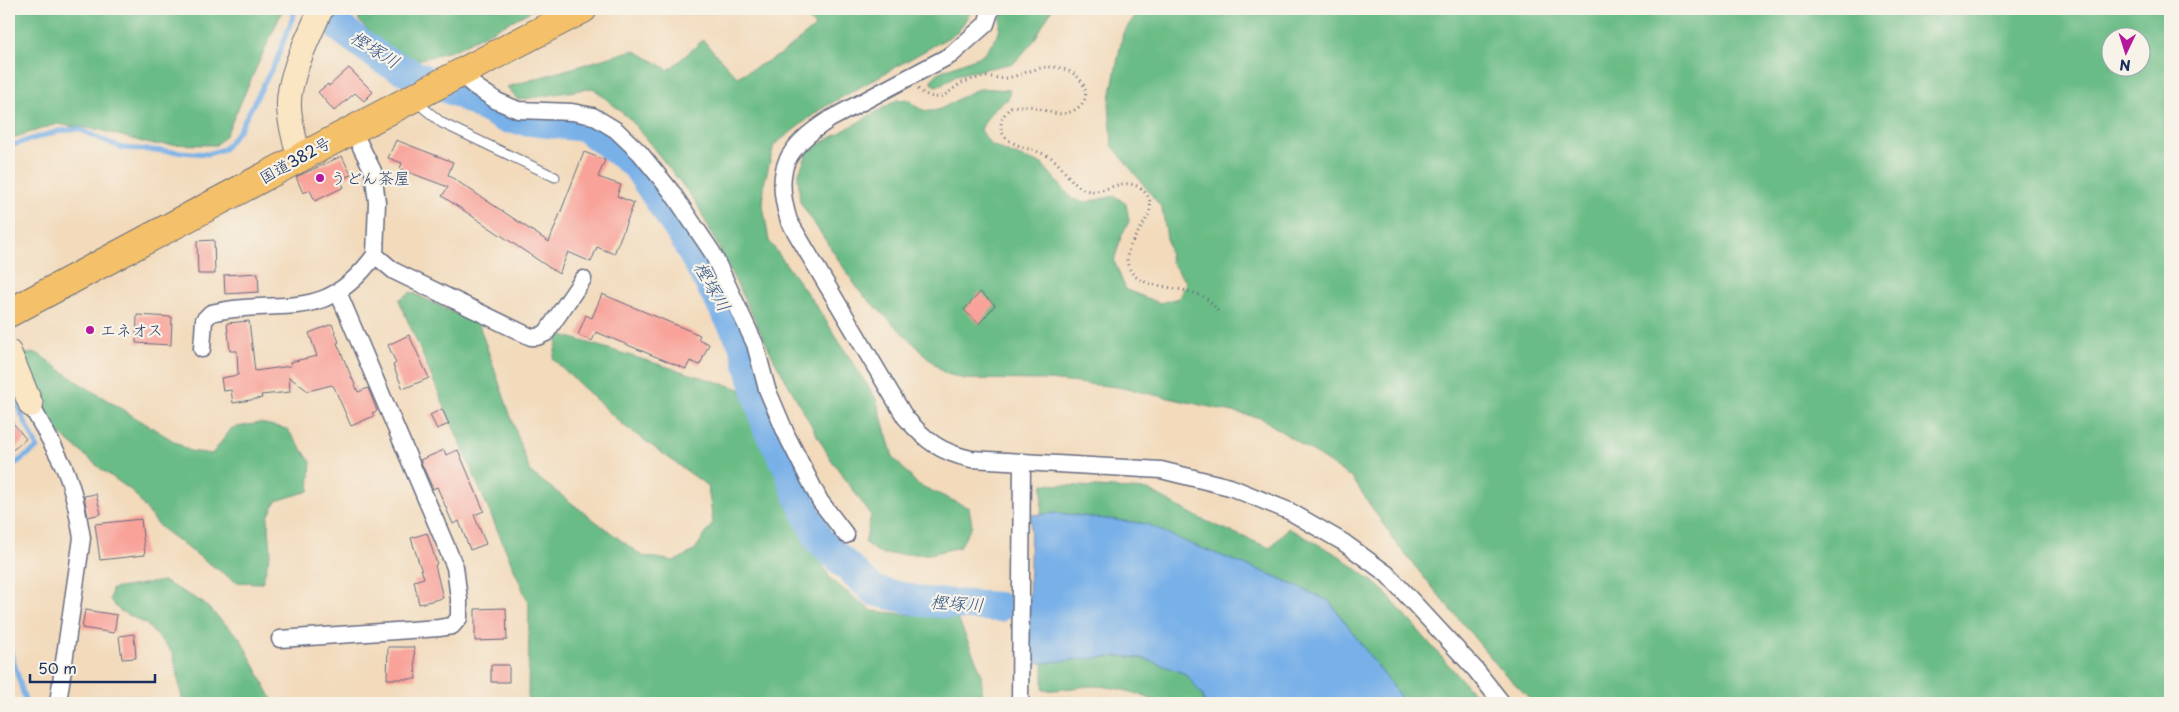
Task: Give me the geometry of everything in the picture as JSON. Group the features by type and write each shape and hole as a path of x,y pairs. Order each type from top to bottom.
{"highway":[{"name":"国道382号","path":"9,313 204,210 299,157 582,9"}],"street":[{"path":"299,157 289,108 290,91 298,65 321,9"},
{"path":"991,9 986,24 951,55 830,119 810,132 794,148 786,164 782,199 789,221 905,417 931,443 949,454 971,459 1161,470 1230,487 1289,511 1343,542 1387,574 1474,669 1502,703"},
{"path":"453,76 473,85 497,101 518,110 572,112 593,116 616,130 640,154 671,191 712,252 754,344 767,389 787,436 820,501 846,535"},
{"path":"202,349 204,320 211,313 309,304 338,292 362,273 376,255 377,202 373,172 352,129"},
{"path":"376,255 383,264 406,278 530,338 546,333 583,279"},
{"path":"280,638 439,628 452,626 459,618 455,567 338,292"},
{"path":"9,352 32,405 71,485 82,538 58,703"},
{"path":"1020,703 1022,462"}],"lane":[{"path":"416,96 442,123 555,177"}],"path":[{"path":"906,79 923,93 933,97 940,96 961,84 982,77 1007,78 1039,69 1060,67 1077,75 1085,87 1082,103 1074,110 1066,113 1047,112 1033,107 1011,107 1002,120 1002,132 1006,139 1012,143 1045,154 1062,167 1074,182 1086,190 1107,190 1115,184 1139,188 1148,198 1149,212 1145,224 1130,242 1128,263 1130,269 1142,280 1206,298 1220,313"}],"green space":[{"path":"9,9 283,9 226,135 216,145 150,144 100,130 57,124 9,139"},
{"path":"357,9 535,9 454,50 418,60 388,51 359,21"},
{"path":"800,9 838,9 858,15 899,9 972,9 958,32 821,109 774,145 764,184 763,206 769,241 815,304 876,399 893,457 917,484 969,508 972,525 960,547 930,554 881,554 865,543 871,515 830,458 775,361 696,202 631,120 593,88 518,100 507,87 634,50 669,70 703,40 737,77 780,55 815,27"},
{"path":"1002,9 1052,9 1033,42 1014,63 956,75 942,85 935,86 930,81 939,72 983,55 999,33"},
{"path":"1140,9 2170,9 2170,703 1534,703 1502,671 1398,546 1352,478 1261,418 1118,387 1048,380 964,379 944,373 860,292 800,202 798,175 808,151 897,100 908,99 917,107 926,111 934,111 976,90 1010,90 1008,99 991,112 981,130 990,144 1042,164 1072,199 1086,202 1115,196 1126,204 1129,221 1121,237 1114,261 1126,290 1160,303 1179,298 1186,282 1171,262 1162,208 1112,145 1109,103 1123,33"},
{"path":"411,292 479,325 530,472 642,556 675,561 694,551 713,523 708,486 623,425 553,359 559,334 740,389 782,491 831,580 872,611 958,619 981,672 983,703 528,703 529,604 399,300"},
{"path":"37,353 76,381 190,451 212,454 232,428 260,423 287,429 311,462 309,491 276,501 268,517 271,551 262,583 236,582 200,557 160,527 132,491 101,469 59,433 43,406 24,354"},
{"path":"1043,484 1148,490 1201,519 1270,548 1288,528 1338,555 1380,587 1482,703 1405,703 1329,601 1274,576 1188,543 1147,524 1058,513 1041,515"},
{"path":"163,581 202,602 240,638 274,703 183,703 173,653 146,624 119,610 110,600 112,589"},
{"path":"1118,656 1143,659 1183,673 1193,681 1200,691 1204,703 1155,703 1153,700 1132,692 1103,687 1089,686 1043,690 1043,662"}],"water":[{"path":"1058,513 1147,524 1188,543 1274,576 1329,601 1405,703 1204,703 1203,696 1186,674 1143,658 1118,656 1028,664 1031,515"}],"building":[{"path":"349,68 373,92 364,101 355,93 334,111 318,92 328,84 329,86"},
{"path":"396,140 453,162 448,175 549,242 584,152 605,160 598,177 621,185 617,196 634,203 614,254 597,247 591,262 568,252 559,274 442,196 448,187 400,169 402,163 388,158"},
{"name":"うどん茶屋","path":"342,156 351,175 340,179 344,187 315,201 310,190 303,193 296,177"},
{"path":"214,240 215,274 198,274 197,241"},
{"path":"258,273 259,292 225,294 224,275"},
{"path":"980,292 995,305 979,324 964,310"},
{"path":"602,294 700,335 698,339 709,344 700,365 690,361 686,369 596,332 592,341 578,335 586,315 592,318"},
{"path":"137,315 172,317 171,345 136,343"},
{"path":"249,321 255,371 291,366 290,362 317,356 309,333 332,324 339,342 337,343 358,392 368,388 377,411 372,413 374,416 351,426 332,385 308,391 289,377 290,392 261,395 262,398 233,403 231,390 223,391 221,378 238,375 237,351 230,351 227,323"},
{"path":"409,335 429,378 403,389 393,365 396,363 388,345"},
{"path":"442,409 449,424 437,429 430,415"},
{"path":"9,418 26,439 9,453"},
{"path":"444,450 446,455 458,450 484,511 474,515 486,544 470,550 459,521 453,524 437,487 433,489 420,460"},
{"path":"96,494 101,514 88,517 84,496"},
{"path":"141,519 145,555 100,560 95,524"},
{"path":"427,533 437,564 435,565 443,598 419,604 414,581 424,578 411,538"},
{"path":"506,608 507,640 475,641 475,609"},
{"path":"85,610 117,615 114,633 82,628"},
{"path":"134,634 136,658 122,659 119,636"},
{"path":"388,647 414,647 416,679 387,679"},
{"path":"491,665 509,665 509,682 491,682"}],"waterway":[{"path":"9,146 59,131 78,129 122,148 208,154 224,149 240,129 276,61 296,9"},
{"name":"樫塚川","path":"340,28 382,59 416,76 459,93 505,118 585,127 636,165 683,236 743,343 767,427 788,467 797,493 819,540 874,591 924,602 999,607"},
{"path":"9,389 37,448 9,468"},
{"path":"9,646 26,703"}],"place":[{"name":"うどん茶屋","path":"320,178"},
{"name":"エネオス","path":"90,330"}]}
